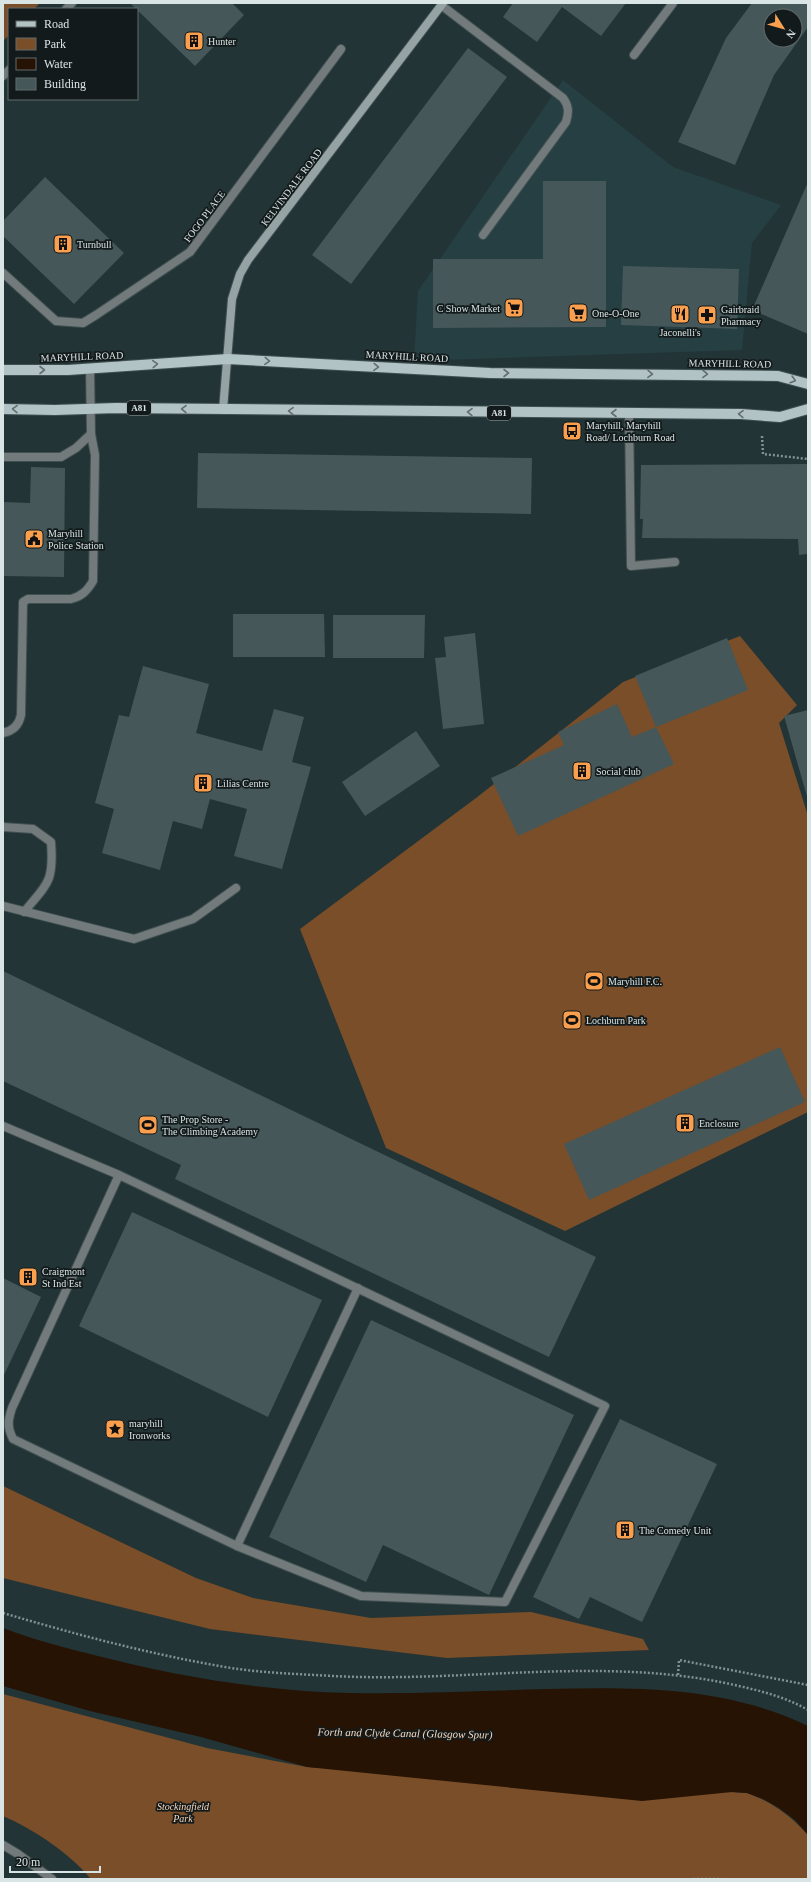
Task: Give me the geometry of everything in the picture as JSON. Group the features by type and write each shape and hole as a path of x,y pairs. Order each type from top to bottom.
{"main road":[{"name":"MARYHILL ROAD","path":"3,370 68,370 228,359 490,373 778,376 808,384"},
{"name":"A81","path":"3,408 748,414 780,417 808,409"}],"street":[{"path":"634,55 673,3"},
{"path":"442,4 563,98 569,109 566,122 483,235"},
{"name":"KELVINDALE ROAD","path":"223,410 232,299 240,274 248,260 442,4"},
{"name":"FOGO PLACE","path":"3,273 56,321 83,323 96,315 190,252 341,49"},
{"path":"3,733 10,732 20,722 23,602 28,599 71,599 78,597 84,593 93,581 95,455 90,434 90,368"},
{"path":"629,414 631,566 675,562"},
{"path":"3,457 61,457 76,448 90,434"},
{"path":"3,827 33,829 51,842 53,866 48,884 24,912"},
{"path":"3,906 134,939 193,920 236,888"},
{"path":"3,1126 120,1175 605,1406 505,1602 362,1596 237,1546 13,1439 9,1432 8,1421 12,1408 120,1175"},
{"path":"237,1546 358,1288"},
{"path":"3,1845 52,1879"}],"path":[{"path":"762,431 763,454 808,459"},
{"path":"3,1613 63,1631 163,1655 233,1668 288,1673 382,1677 621,1671 678,1675 766,1692 808,1710"},
{"path":"678,1675 679,1660 808,1685"},
{"path":"693,1879 722,1879"}],"shaded area":[{"path":"563,80 673,167 781,205 752,243 742,350 414,361 418,291"}],"green space":[{"path":"3,3 40,3 35,8 8,8 8,36 3,41"},
{"name":"Lochburn Park","path":"740,636 797,705 779,723 808,816 808,1112 565,1231 386,1148 300,929 476,798 623,682"},
{"path":"3,1486 196,1578 253,1598 371,1618 531,1612 643,1639 649,1650 447,1658 210,1629 3,1578"},
{"name":"Stockingfield Park","path":"3,1694 207,1748 307,1767 747,1793 773,1805 794,1821 808,1835 808,1879 91,1879 72,1860 39,1835 3,1816"}],"water":[{"name":"Forth and Clyde Canal (Glasgow Spur)","path":"3,1628 62,1647 129,1664 222,1682 254,1686 317,1692 349,1693 580,1688 647,1689 712,1696 745,1703 777,1713 808,1726 808,1835 795,1820 779,1808 763,1799 747,1793 732,1792 642,1801 307,1767 201,1737 90,1711 3,1686"}],"building":[{"name":"Hunter","path":"130,3 232,3 244,15 195,66 138,11 138,8 135,8"},
{"path":"513,3 626,3 601,36 562,7 537,42 503,17"},
{"path":"752,3 808,3 808,27 803,34 803,8 763,8 763,48 793,48 774,75 735,165 678,142 726,38"},
{"path":"468,48 507,77 351,284 312,255"},
{"name":"Turnbull","path":"45,177 124,253 74,304 3,236 3,221"},
{"path":"543,181 606,181 606,327 433,328 433,259 543,259"},
{"path":"808,182 808,334 752,310"},
{"path":"623,266 739,269 737,329 621,325"},
{"path":"198,453 532,458 531,514 197,508"},
{"path":"808,464 808,554 799,555 798,539 642,538 643,519 640,519 641,465"},
{"name":"Maryhill Police Station","path":"31,467 65,468 64,577 3,576 3,502 30,503"},
{"path":"233,614 324,614 325,657 233,657"},
{"path":"333,615 425,615 424,658 333,658"},
{"path":"475,633 484,724 443,729 435,658 446,657 444,637"},
{"path":"727,638 748,690 656,727 635,676"},
{"name":"Lilias Centre","path":"143,666 209,684 196,733 262,751 274,709 304,717 292,762 311,767 282,869 234,856 247,809 210,799 202,829 173,821 160,870 102,853 114,809 95,803 119,715 129,717"},
{"name":"Social club","path":"617,704 632,737 656,727 674,764 518,836 491,778 564,745 558,732"},
{"path":"808,710 808,800 784,716"},
{"path":"416,731 440,766 365,816 342,782"},
{"path":"3,971 596,1257 549,1357 175,1179 181,1165 3,1081"},
{"name":"Enclosure","path":"780,1047 805,1102 589,1200 564,1144"},
{"path":"132,1212 322,1300 268,1417 79,1326"},
{"name":"Craigmont St Ind Est","path":"24,1269 37,1275 32,1286 19,1280"},
{"path":"3,1278 41,1297 3,1377"},
{"path":"371,1320 574,1415 489,1595 383,1545 366,1582 269,1537"},
{"name":"The Comedy Unit","path":"620,1419 717,1464 642,1622 590,1597 579,1619 533,1597"}],"place":[{"name":"Hunter","path":"194,41"},
{"name":"Turnbull","path":"63,244"},
{"name":"C Show Market","path":"514,308"},
{"name":"One-O-One","path":"578,313"},
{"name":"Jaconelli's","path":"680,314"},
{"name":"Gairbraid Pharmacy","path":"707,315"},
{"name":"Maryhill, Maryhill Road/ Lochburn Road","path":"572,431"},
{"name":"Maryhill Police Station","path":"34,539"},
{"name":"Social club","path":"582,771"},
{"name":"Lilias Centre","path":"203,783"},
{"name":"Maryhill F.C.","path":"594,981"},
{"name":"Lochburn Park","path":"572,1020"},
{"name":"Enclosure","path":"685,1123"},
{"name":"The Prop Store - The Climbing Academy","path":"148,1125"},
{"name":"Craigmont St Ind Est","path":"28,1277"},
{"name":"maryhill Ironworks","path":"115,1429"},
{"name":"The Comedy Unit","path":"625,1530"}]}
